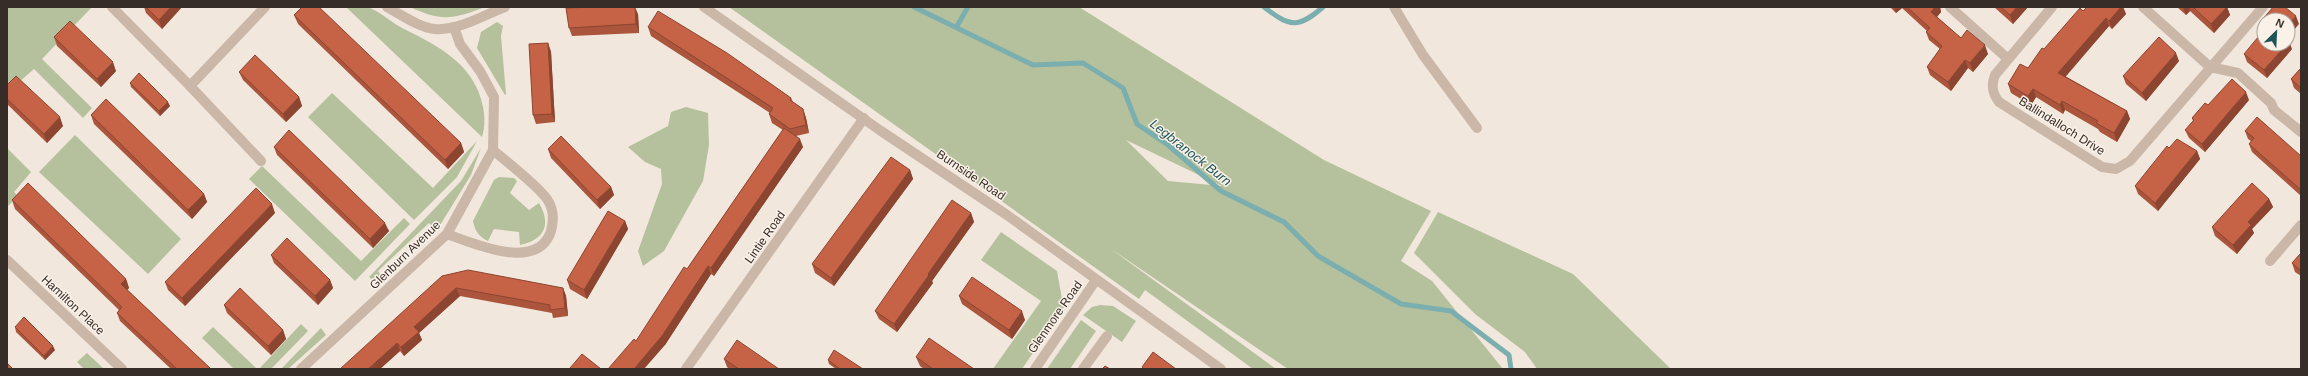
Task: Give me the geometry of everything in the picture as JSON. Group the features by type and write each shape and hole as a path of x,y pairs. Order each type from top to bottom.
{"street":[{"path":"112,7 261,161"},
{"path":"190,86 265,7"},
{"path":"387,7 416,23 435,29 454,27 505,7"},
{"name":"Burnside Road","path":"704,7 1007,215 1221,369"},
{"path":"1394,7 1423,55 1477,128"},
{"path":"1950,7 2008,58"},
{"name":"Ballindalloch Drive","path":"2052,7 1995,75 1992,83 1994,96 1999,102 2102,167 2116,169 2130,161 2210,67"},
{"path":"2143,7 2210,67 2238,73 2271,103 2274,110 2301,132"},
{"path":"2210,67 2263,7"},
{"name":"Glenburn Avenue","path":"301,369 447,234 492,150 494,97 480,71 460,44 454,27"},
{"name":"Lintie Road","path":"686,369 864,118"},
{"path":"447,234 486,248 522,253 533,251 543,245 550,234 553,223 553,211 547,199 492,150"},
{"path":"2270,261 2301,225"},
{"name":"Hamilton Place","path":"7,260 122,369"},
{"name":"Glenmore Road","path":"1035,369 1096,280"},
{"path":"1083,369 1107,336"}],"green space":[{"path":"7,7 92,7 42,59 92,108 83,118 34,69 11,89 7,88"},
{"path":"346,7 368,7 374,10 400,27 430,42 464,68 479,92 483,107 484,126 482,137"},
{"path":"410,7 485,7 456,16 439,17"},
{"path":"729,7 1079,7 1324,160 1431,211 1401,261 1432,281 1503,369 1288,369 1111,249 1276,369 1253,369 1145,290 1139,299","holes":["1126,140 1222,186 1168,181"]},
{"path":"497,22 503,26 501,36 505,95 477,48 481,32"},
{"path":"332,93 433,188 477,141 457,177 414,220 308,117"},
{"path":"686,107 708,113 709,145 703,181 664,251 643,266 638,251 662,184 661,169 645,162 628,147 668,126 671,112"},
{"path":"75,135 181,239 148,274 39,172"},
{"path":"7,148 31,172 14,192 18,196 7,207"},
{"path":"481,148 471,175 437,230 429,223 378,271 385,281 379,286 369,277 461,181"},
{"path":"262,166 361,261 404,218 410,224 355,281 249,179"},
{"path":"499,177 514,178 517,181 510,193 529,210 539,203 543,211 545,225 543,230 540,235 528,243 520,245 519,232 494,229 488,241 482,238 476,231 473,221 494,180"},
{"path":"1438,212 1573,274 1671,369 1537,369 1525,352 1475,314 1414,253"},
{"path":"1001,232 1057,271 1062,299 1060,304 1064,307 1022,369 993,369 1041,301 981,260"},
{"path":"1100,305 1113,306 1136,321 1122,342 1083,315 1092,307"},
{"path":"1081,320 1096,331 1070,369 1047,369"},
{"path":"301,324 308,331 271,369 259,369"},
{"path":"213,327 257,369 234,369 202,338"},
{"path":"321,328 326,335 288,369 281,369"},
{"path":"87,353 104,369 84,369 77,362"}],"building":[{"path":"146,7 171,7 159,20"},
{"path":"302,7 319,7 461,143 445,160 294,15"},
{"path":"635,7 636,24 569,28 566,8"},
{"path":"1907,7 1935,7 1931,12 1961,38 1967,30 1985,45 1970,63 1965,60 1948,82 1927,67 1942,46 1926,32 1930,28"},
{"path":"2001,7 2017,7 2010,15"},
{"path":"2087,7 2121,7 2109,21 2106,18 2058,73 2127,111 2114,133 2096,123 2098,121 2062,101 2060,105 2033,89 2028,96 2008,84 2020,64 2028,68 2042,48 2044,49 2080,8 2083,11"},
{"path":"2193,7 2227,7 2211,24"},
{"path":"2273,7 2285,7 2291,12 2269,12"},
{"path":"658,11 727,53 791,98 790,100 803,109 806,125 790,129 769,114 773,108 648,27"},
{"path":"70,21 113,62 97,79 54,37"},
{"path":"2159,37 2176,53 2142,93 2123,76"},
{"path":"2256,40 2256,52 2280,52 2264,70 2244,54"},
{"path":"548,43 552,114 533,115 529,44"},
{"path":"255,55 299,97 283,114 239,72"},
{"path":"2301,68 2301,88 2291,79"},
{"path":"139,73 168,102 159,111 130,83"},
{"path":"16,76 60,117 44,134 7,99 7,85"},
{"path":"2232,79 2246,92 2202,144 2185,130 2194,120 2192,118 2205,103 2208,105"},
{"path":"106,99 204,194 188,210 91,115"},
{"path":"2257,117 2301,156 2301,190 2249,144 2254,138 2245,131"},
{"path":"784,128 800,139 711,268 708,266 662,336 634,369 608,369 634,339 636,341 684,267 687,269"},
{"path":"289,130 385,223 370,239 274,147"},
{"path":"561,136 611,187 597,200 548,149"},
{"path":"2177,139 2197,151 2155,203 2135,186 2167,146 2169,148"},
{"path":"891,157 910,170 831,278 812,264"},
{"path":"28,183 126,279 121,284 211,369 177,369 117,313 122,307 12,200"},
{"path":"2252,183 2269,199 2248,222 2251,225 2233,245 2212,227"},
{"path":"256,188 272,204 182,298 165,282"},
{"path":"952,200 971,213 894,324 875,311"},
{"path":"608,211 625,221 584,290 567,280"},
{"path":"287,238 330,280 315,296 271,255"},
{"path":"2301,253 2301,271 2292,263"},
{"path":"468,270 563,288 565,308 550,310 550,305 456,288 414,327 419,332 401,347 397,343 368,369 340,369 442,276"},
{"path":"972,277 1022,311 1009,330 959,296"},
{"path":"240,288 283,330 268,346 224,305"},
{"path":"24,317 53,346 44,356 15,327"},
{"path":"929,338 974,369 933,369 916,357"},
{"path":"737,340 779,369 739,369 724,359"},
{"path":"834,350 863,369 840,369 828,360"},
{"path":"1153,352 1176,369 1144,369 1142,367"},
{"path":"582,354 601,369 570,369"},
{"path":"7,363 13,369 7,369"},
{"path":"1105,366 1110,369 1102,369"}],"waterway":[{"name":"Legbranock Burn","path":"914,7 1033,65 1083,63 1123,88 1137,124 1168,145 1221,191 1284,222 1318,256 1401,304 1451,311 1509,355 1511,369"},
{"path":"957,26 968,7"},
{"path":"1264,7 1281,19 1294,23 1307,19 1323,7"}]}
